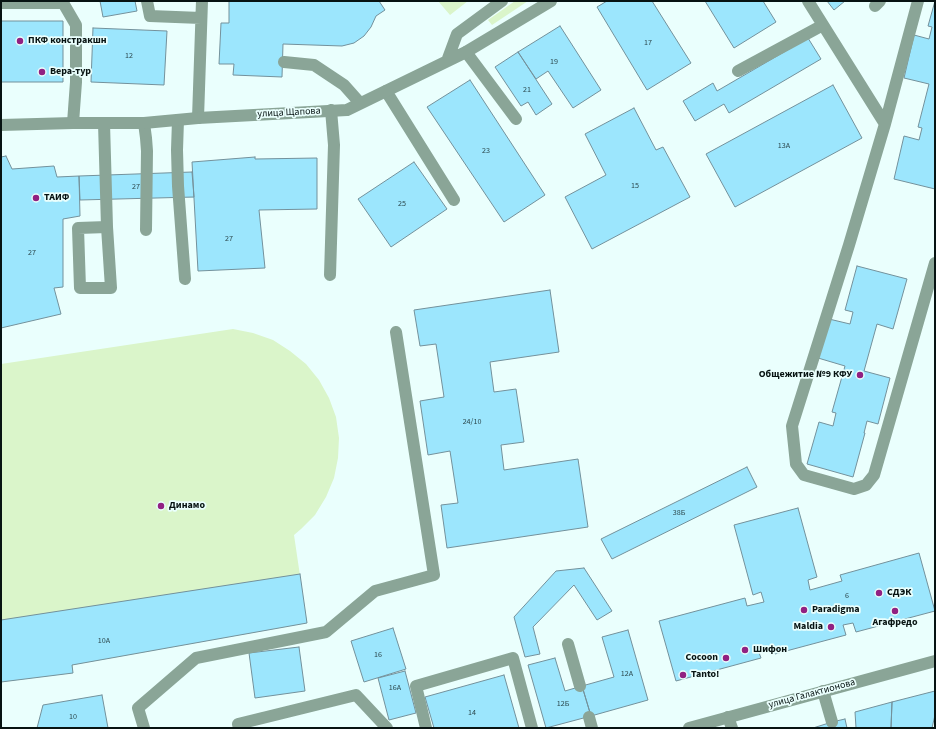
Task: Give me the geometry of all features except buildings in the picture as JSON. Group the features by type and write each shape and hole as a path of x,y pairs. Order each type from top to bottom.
{"street":[{"path":"147,1 150,16 201,18"},
{"path":"198,118 202,1"},
{"path":"447,61 457,34 502,1"},
{"name":"улица Щапова","path":"1,125 74,122 144,123 198,118 347,110 466,52 551,1"},
{"path":"808,1 885,124"},
{"path":"918,1 885,124 849,245 792,426 796,464 804,475 854,489 866,486 874,475 935,264"},
{"path":"1,3 62,2 76,25 74,122"},
{"path":"738,71 823,25"},
{"path":"466,52 516,119"},
{"path":"284,62 314,66 344,85 360,103"},
{"path":"386,90 454,200"},
{"path":"330,275 334,145 331,110"},
{"path":"178,120 176,150 185,279"},
{"path":"104,123 107,227 111,288 80,288 78,228 107,227"},
{"path":"144,123 146,144 146,230"},
{"path":"144,728 138,708 196,658 326,632 375,591 434,575 396,332"},
{"path":"568,644 580,686"},
{"path":"426,728 416,686 513,658 532,728"},
{"name":"улица Галактионова","path":"689,728 730,723 823,691 935,661"},
{"path":"823,691 832,722"},
{"path":"239,728 238,724 356,695 387,728"}],"green space":[{"path":"438,1 468,1 450,15"},
{"path":"515,1 528,1 492,25 488,20"},
{"name":"Динамо","path":"233,329 253,333 273,340 306,364 319,380 329,398 336,417 339,438 338,458 334,478 326,497 315,515 294,535 307,623 73,665 73,673 1,682 1,364"}],"place":[{"name":"ПКФ констракшн","path":"20,41"},
{"name":"Вера-тур","path":"42,72"},
{"name":"ТАИФ","path":"36,198"},
{"name":"Общежитие №9 КФУ","path":"860,375"},
{"name":"Динамо","path":"161,506"},
{"name":"СДЭК","path":"879,593"},
{"name":"Paradigma","path":"804,610"},
{"name":"Агафредо","path":"895,611"},
{"name":"Maldia","path":"831,627"},
{"name":"Шифон","path":"745,650"},
{"name":"Cocoon","path":"726,658"},
{"name":"Tanto!","path":"683,675"}]}
